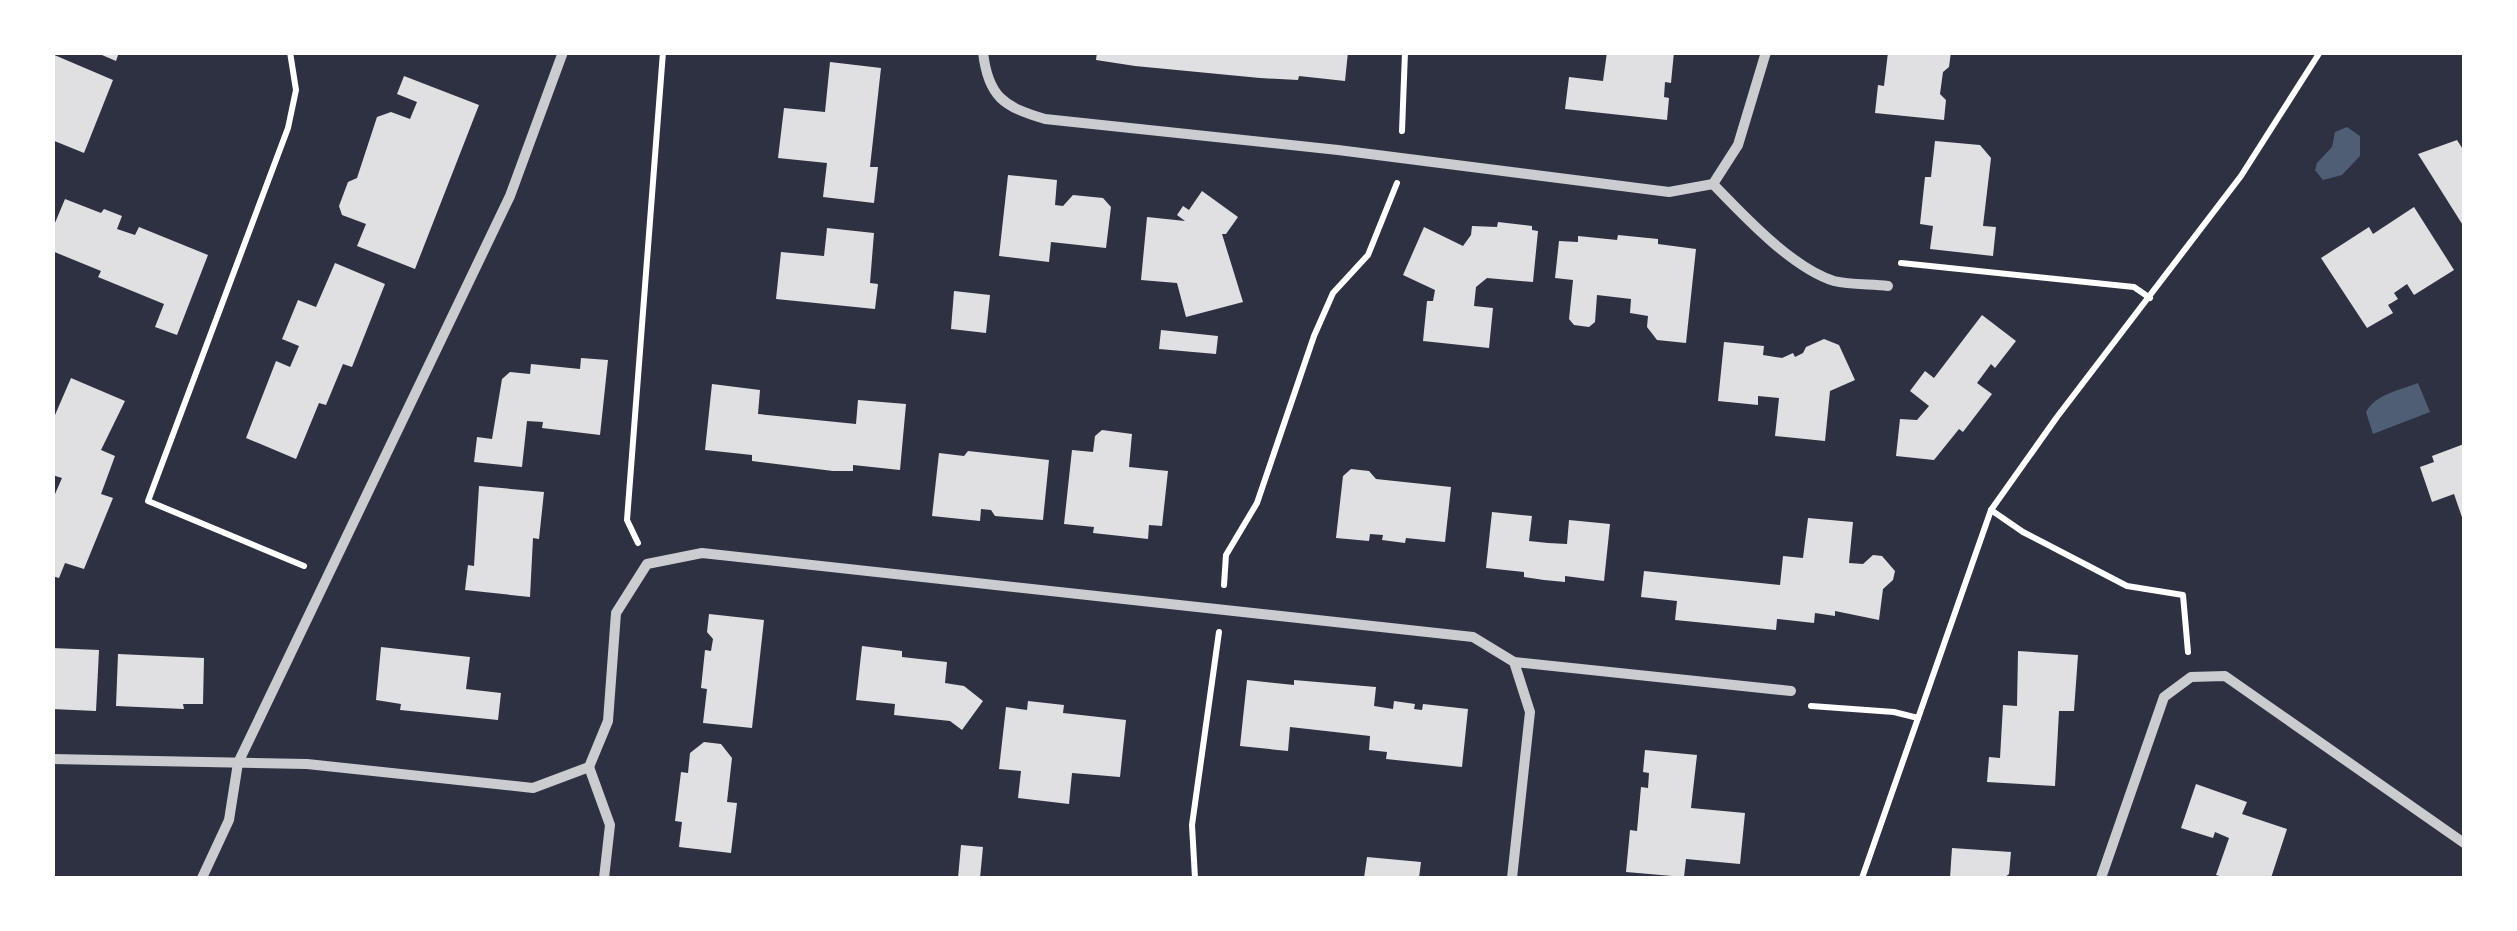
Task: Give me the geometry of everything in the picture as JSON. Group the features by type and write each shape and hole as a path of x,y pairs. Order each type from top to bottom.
{"street":[{"path":"202,878 228,820 238,763 510,196 563,52"},
{"path":"983,52 990,88 1013,110 1045,119 1669,192 1712,184 1738,145 1766,52"},
{"path":"1712,184 1766,238 1809,267 1833,280 1888,286"},
{"path":"604,878 610,825 589,767 608,721 616,613 647,564 702,553 1473,637 1514,662 1791,691"},
{"path":"1512,878 1530,712 1514,662"},
{"path":"2101,878 2164,697 2191,677 2225,676 2464,843"},
{"path":"52,759 307,764 533,788 589,767"}],"path":[{"path":"290,52 296,90 288,128 148,501 326,576"},
{"path":"647,564 627,520 663,52"},
{"path":"1196,878 1192,825 1226,555 1257,503 1303,364 1334,292 1368,255 1398,178 1405,52"},
{"path":"1862,878 1991,510 2240,176 2320,52"},
{"path":"1888,286 1901,264 2134,287 2150,298"},
{"path":"1991,510 2023,532 2127,586 2183,595 2191,677"},
{"path":"1791,691 1806,705 1894,712 1918,718"}],"water":[{"path":"2347,127 2360,136 2360,156 2342,175 2323,180 2315,170 2317,163 2332,147 2335,132"},
{"path":"2418,383 2430,412 2373,434 2366,412 2370,406 2389,393"}],"building":[{"path":"95,52 119,52 116,61"},
{"path":"1097,52 1348,52 1345,81 1299,76 1298,80 1260,78 1135,66 1096,60"},
{"path":"1607,52 1674,52 1671,83 1665,82 1664,97 1669,98 1667,120 1565,109 1569,77 1603,81"},
{"path":"1888,52 1951,52 1940,94 1946,100 1944,120 1875,113 1878,85 1884,86"},
{"path":"52,54 113,80 84,153 52,140"},
{"path":"830,62 881,68 870,167 878,167 874,203 823,197 827,163 778,158 784,108 825,112"},
{"path":"404,76 479,105 415,269 357,246 366,224 342,215 339,206 348,182 357,178 377,117 391,112 410,119 417,102 397,94"},
{"path":"2457,140 2464,151 2464,227 2418,154"},
{"path":"1935,141 1980,145 1991,158 1983,226 1996,227 1993,256 1930,249 1933,226 1920,224 1925,177 1931,177"},
{"path":"1008,175 1057,180 1055,205 1063,206 1073,195 1103,198 1111,207 1106,248 1051,242 1049,262 999,256"},
{"path":"1202,191 1238,217 1222,234 1243,302 1186,317 1177,283 1141,280 1147,217 1185,221 1177,215 1183,206 1189,210"},
{"path":"65,199 101,213 104,209 122,216 117,229 135,235 139,227 208,255 177,335 155,327 164,304 98,277 101,271 52,251 52,230"},
{"path":"2414,207 2454,270 2414,295 2407,284 2394,293 2398,299 2388,305 2393,313 2367,328 2321,258 2369,227 2373,234"},
{"path":"1498,222 1532,226 1532,230 1538,231 1533,282 1487,278 1476,287 1474,306 1493,308 1489,348 1423,341 1427,301 1433,301 1435,290 1403,275 1424,227 1463,246 1472,226 1497,227"},
{"path":"827,228 874,233 870,283 878,284 875,309 776,299 781,252 824,256"},
{"path":"1618,235 1658,239 1658,244 1696,249 1686,343 1657,340 1647,327 1648,316 1630,313 1631,299 1597,295 1595,322 1589,327 1574,325 1569,319 1573,280 1555,278 1559,241 1578,242 1578,236 1617,240"},
{"path":"335,263 385,284 352,367 343,364 326,405 319,403 296,459 246,438 276,361 290,367 299,346 282,339 298,300 316,307"},
{"path":"954,291 990,295 986,333 951,329"},
{"path":"1982,315 2016,341 1977,383 1992,394 1963,432 1959,429 1934,460 1896,456 1900,419 1917,420 1929,406 1910,391 1925,371 1934,378"},
{"path":"1161,330 1218,336 1216,354 1159,349"},
{"path":"1824,339 1839,345 1855,380 1830,391 1825,441 1775,436 1779,398 1758,396 1758,405 1718,401 1724,342 1764,346 1763,355 1782,358 1793,353 1795,357"},
{"path":"581,358 608,360 600,435 542,428 543,422 527,421 522,467 474,462 477,437 492,439 502,379 510,372 530,374 531,364 580,369"},
{"path":"71,378 125,401 101,450 115,456 101,494 113,498 84,569 65,563 59,578 52,576 52,501 62,478 52,475 52,422"},
{"path":"712,384 760,390 758,414 856,424 858,400 906,404 900,470 853,465 853,471 833,471 752,461 752,455 705,450"},
{"path":"1102,430 1132,434 1129,467 1168,471 1162,526 1149,525 1148,539 1093,533 1094,527 1064,524 1072,450 1093,452 1095,436"},
{"path":"2464,444 2464,523 2454,494 2432,502 2420,467 2434,462 2432,456"},
{"path":"968,451 1049,460 1043,520 995,516 991,510 981,509 980,521 932,516 939,453 964,456"},
{"path":"1351,469 1369,471 1376,479 1451,487 1445,542 1406,538 1405,543 1370,534 1369,541 1336,538 1343,476"},
{"path":"479,486 544,492 539,539 533,538 530,597 465,590 468,565 474,566"},
{"path":"1492,512 1532,516 1529,541 1548,543 1567,544 1569,520 1610,524 1604,581 1565,576 1565,582 1544,580 1524,577 1524,572 1486,568"},
{"path":"1808,518 1853,522 1849,563 1863,564 1873,555 1882,556 1895,571 1893,580 1883,589 1879,620 1835,611 1835,616 1815,613 1814,623 1777,619 1776,630 1675,620 1677,601 1641,597 1644,571 1780,585 1783,556 1803,558"},
{"path":"709,614 764,620 752,728 703,723 707,689 701,688 705,650 711,651 713,639 707,632"},
{"path":"862,646 902,651 902,657 947,662 945,683 964,686 983,701 962,730 950,721 894,715 895,704 856,700"},
{"path":"381,647 470,657 466,689 501,693 498,720 400,710 401,704 376,700"},
{"path":"52,648 99,650 96,711 52,709"},
{"path":"2018,651 2078,655 2074,711 2059,711 2055,786 1987,782 1989,757 2000,758 2003,705 2017,706"},
{"path":"118,654 204,658 203,704 183,704 184,709 116,706"},
{"path":"1247,680 1376,687 1374,706 1393,709 1394,701 1415,704 1414,709 1422,710 1423,704 1468,709 1462,767 1386,759 1387,752 1369,750 1370,736 1290,727 1288,751 1240,746"},
{"path":"1028,701 1064,705 1063,713 1126,720 1120,777 1072,773 1069,804 1018,798 1021,771 999,769 1006,707 1027,710"},
{"path":"704,742 721,744 732,758 727,802 737,803 731,853 679,847 682,822 675,821 681,772 688,773 690,753"},
{"path":"1645,750 1697,755 1691,808 1745,813 1740,864 1686,859 1684,877 1626,872 1630,830 1637,831 1641,787 1648,788 1649,773 1643,772"},
{"path":"2196,784 2247,802 2242,814 2287,829 2271,878 2216,875 2229,838 2215,832 2213,838 2181,828"},
{"path":"961,845 983,847 980,878 958,878"},
{"path":"1952,848 2011,852 2009,874 2004,878 1950,878"},
{"path":"1367,857 1421,862 1419,878 1364,878"}]}
